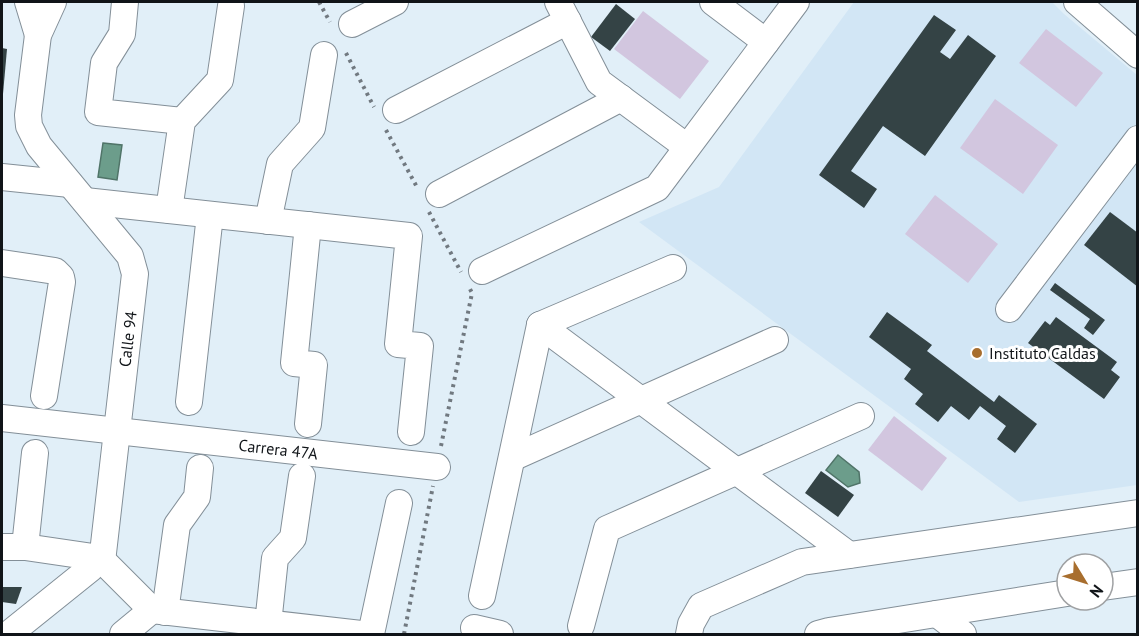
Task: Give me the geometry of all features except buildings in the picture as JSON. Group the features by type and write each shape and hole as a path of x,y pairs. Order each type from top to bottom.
{"street":[{"name":"Calle 94","path":"28,2 38,35"},
{"name":"Calle 94","path":"53,2 38,35 28,115 29,126 39,146 130,256 135,274 104,548 100,558"},
{"path":"125,2 122,33 104,63 98,112 182,121"},
{"path":"352,24 395,2"},
{"path":"713,2 766,42"},
{"path":"482,271 657,188 796,2"},
{"path":"1077,2 1137,55"},
{"path":"169,210 182,121 220,80 231,6"},
{"path":"396,110 563,11 599,82 687,147"},
{"path":"268,221 280,164 312,128 324,55"},
{"path":"439,194 621,98"},
{"path":"1009,309 1137,139"},
{"path":"2,177 169,210 409,236 398,344 420,346 411,432"},
{"path":"189,402 210,215"},
{"path":"308,225 294,363 314,365 308,424"},
{"path":"2,263 55,271 61,276 62,282 44,396"},
{"path":"540,325 673,268"},
{"path":"540,325 849,555"},
{"path":"482,596 540,325"},
{"path":"512,458 776,340"},
{"path":"581,626 607,529 861,416"},
{"name":"Carrera 47A","path":"2,418 437,467"},
{"path":"35,453 10,550 100,558 159,611 254,627 361,634"},
{"path":"123,634 159,611 177,525 197,497 200,468"},
{"path":"254,627 275,558 293,538 302,476"},
{"path":"371,634 399,503"},
{"path":"689,634 695,614 701,606 801,562 1137,513"},
{"path":"9,634 91,568 100,558"},
{"path":"1115,585 1137,582"},
{"path":"818,634 1055,595"},
{"path":"937,614 963,634"},
{"path":"480,634 474,628 500,634"}],"shaded area":[{"name":"Instituto Caldas","path":"854,2 1052,2 1137,75 1137,485 1019,502 639,222 719,187"},
{"path":"643,11 709,61 680,99 614,49"},
{"path":"1046,29 1103,73 1076,107 1019,63"},
{"path":"995,99 1058,145 1023,194 960,148"},
{"path":"103,143 122,145 117,180 98,177"},
{"path":"935,195 998,244 968,283 905,234"},
{"path":"894,416 947,458 922,491 868,450"},
{"path":"838,455 859,472 860,483 848,487 826,470"}],"place":[{"name":"Instituto Caldas","path":"977,353"}]}
